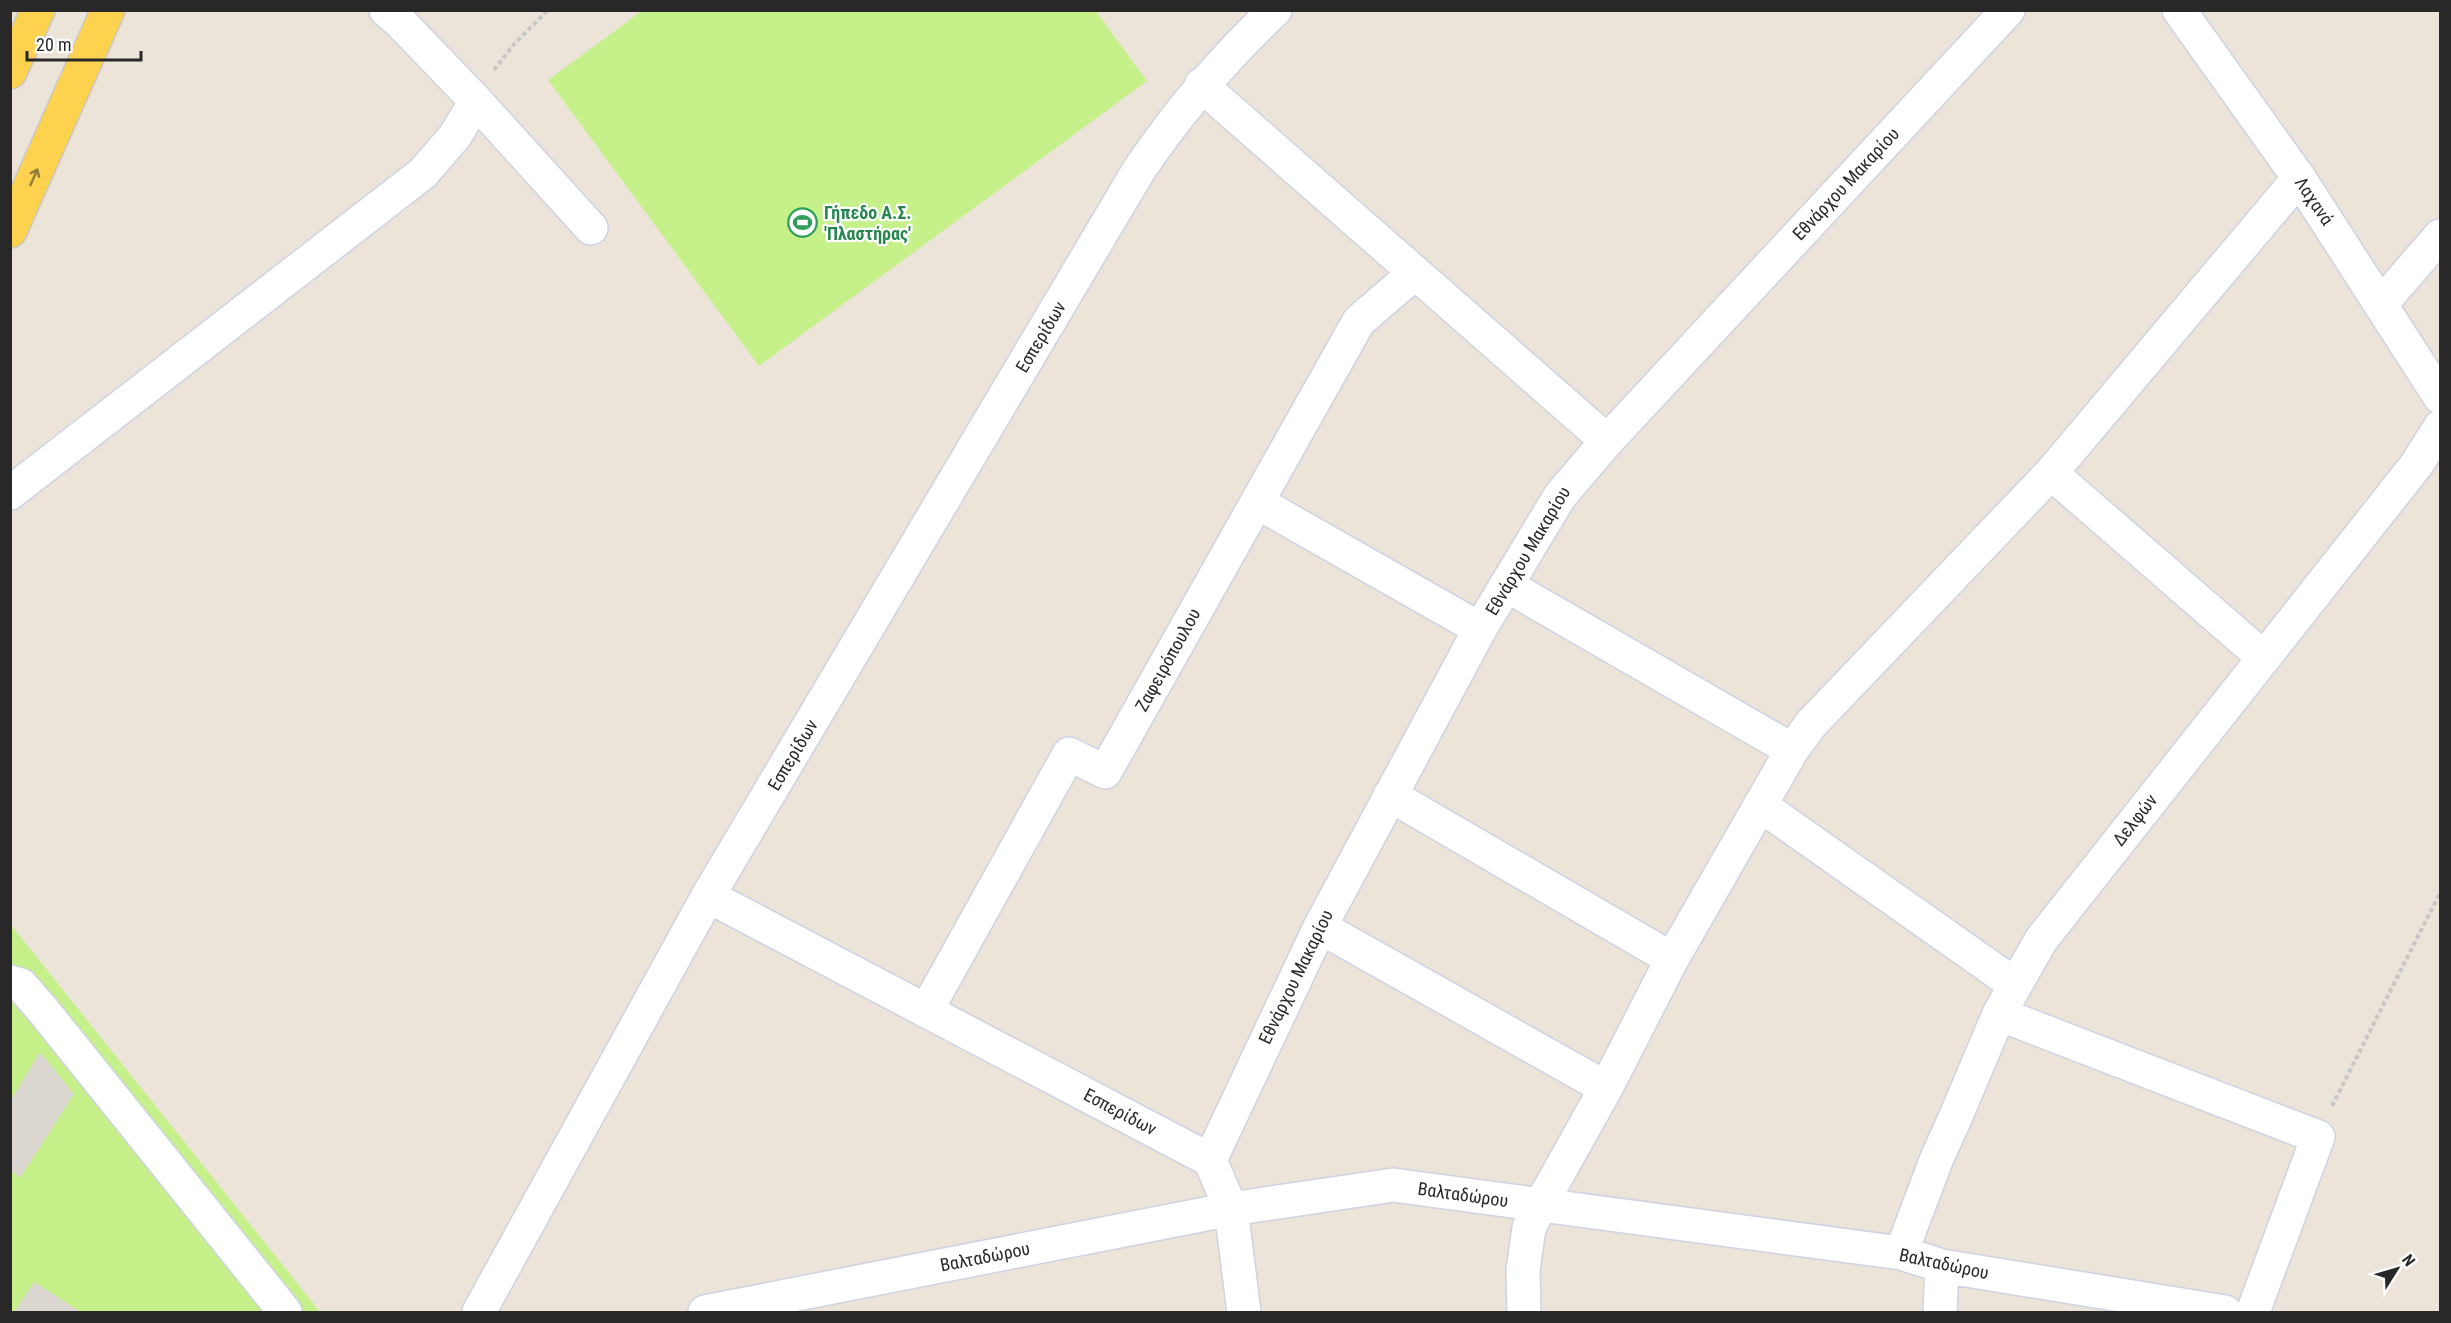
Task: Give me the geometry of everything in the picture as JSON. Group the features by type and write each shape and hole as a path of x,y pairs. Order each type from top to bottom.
{"main road":[{"path":"10,72 38,10"},
{"path":"10,231 108,10"}],"street":[{"path":"386,10 476,100 591,228"},
{"name":"Εσπερίδων","path":"1210,1160 708,897 1139,170 1201,85 1275,10"},
{"name":"Εθνάρχου Μακαρίου","path":"1210,1160 1320,927 1480,629 1560,496 1607,441 2008,10"},
{"name":"Λαχανά","path":"2179,10 2299,178 2382,303 2440,397"},
{"path":"1201,85 1607,441"},
{"path":"10,493 423,173 455,136 476,100"},
{"path":"1524,1312 1523,1270 1529,1228 1606,1088 1672,959 1792,750 1811,724 2051,473 2299,178"},
{"path":"2382,303 2440,236"},
{"name":"Ζαφειρόπουλου","path":"926,1011 1069,754 1105,772 1359,321 1415,273"},
{"name":"Δελφών","path":"1901,1253 1937,1158 1999,1014 2041,940 2417,464 2440,428"},
{"path":"2051,473 2263,657"},
{"path":"1257,502 1480,629"},
{"path":"1506,585 1792,750"},
{"path":"1390,795 1672,959"},
{"path":"1760,805 2014,984"},
{"path":"479,1312 708,897"},
{"path":"1320,927 1606,1088"},
{"path":"10,982 21,985 42,1009 285,1312"},
{"path":"1999,1014 2318,1137 2253,1312"},
{"path":"1210,1160 1231,1209 1244,1312"},
{"name":"Βαλταδώρου","path":"705,1312 1231,1209 1393,1185 1901,1253 1942,1266 2225,1312"},
{"path":"1940,1312 1942,1266"}],"path":[{"path":"476,100 489,76 515,43 548,10"},
{"path":"2318,1137 2345,1078 2440,893"}],"green space":[{"name":"Γήπεδο Α.Σ. 'Πλαστήρας'","path":"1095,10 1147,81 759,366 548,80 642,11"},
{"path":"11,925 320,1312 11,1312"}],"shaded area":[{"path":"40,1052 74,1094 20,1178 11,1171 11,1100"},
{"path":"34,1282 81,1312 14,1312"}],"place":[{"name":"Γήπεδο Α.Σ. 'Πλαστήρας'","path":"803,223"}]}
